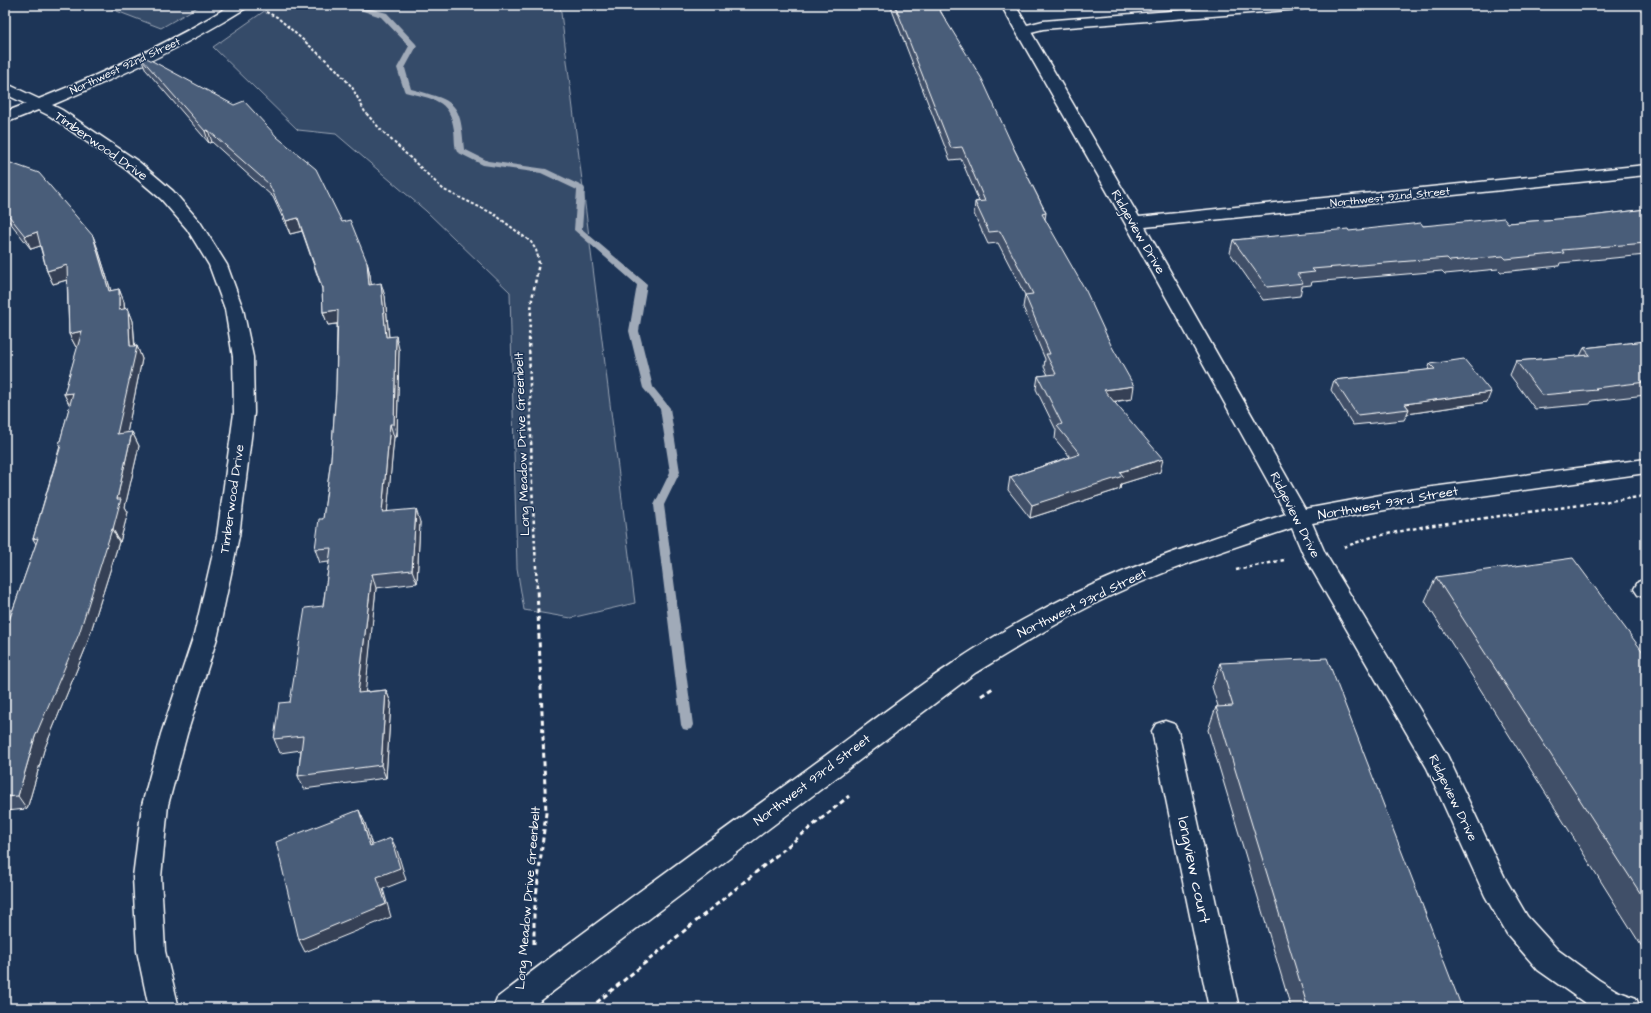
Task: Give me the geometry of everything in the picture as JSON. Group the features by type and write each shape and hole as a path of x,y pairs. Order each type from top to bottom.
{"street":[{"name":"Northwest 92nd Street","path":"5,118 133,64 182,40 241,5"},
{"name":"Ridgeview Drive","path":"1008,5 1134,223 1299,518 1314,554 1438,764 1495,887 1517,926 1548,960 1612,1006"},
{"path":"1022,30 1051,25 1302,5"},
{"name":"Timberwood Drive","path":"5,88 56,113 134,166 167,195 194,226 218,266 234,309 243,357 244,412 228,536 206,635 174,734 155,805 147,877 151,951 164,1008"},
{"name":"Northwest 92nd Street","path":"1134,223 1646,170"},
{"name":"Northwest 93rd Street","path":"508,1008 966,666 1042,620 1123,580 1218,544 1299,518 1409,498 1646,466"},
{"name":"longview court","path":"1165,731 1224,1008"}],"path":[{"name":"Long Meadow Drive Greenbelt","path":"260,11 277,17 336,69 352,87 365,112 381,130 444,190 494,214 531,242 536,250 539,263 532,299 529,336 532,485 546,813 534,914 535,930 530,991"},
{"path":"1340,548 1372,537 1427,526 1646,496"},
{"path":"1234,570 1288,560"},
{"path":"975,700 994,687"},
{"path":"590,1008 851,794"}],"shaded area":[{"path":"101,5 201,5 161,28"},
{"path":"273,5 560,5 635,603 571,618 524,610 517,568 510,292 426,211 336,134 298,130 213,47"}],"building":[{"path":"895,5 939,5 937,6 982,79 1015,151 1046,213 1042,214 1086,291 1111,345 1134,386 1104,390 1163,459 1120,472 1123,476 1032,505 1010,477 1080,454 1057,426 1062,424 1038,376 1056,374 1046,354 1050,354 1025,295 1033,294 1000,231 989,232 975,202 985,201 962,147 951,148"},
{"path":"143,56 234,105 244,101 277,137 316,169 342,222 350,220 367,262 369,285 381,283 386,337 396,336 394,424 390,424 382,512 416,509 412,570 372,574 358,693 386,690 381,765 298,776 303,736 274,739 279,703 290,702 305,608 323,606 331,548 315,549 319,519 323,519 331,459 336,390 338,310 323,312 322,287 298,218 286,221 269,184 208,130 205,131 141,58"},
{"path":"5,161 39,173 93,236 109,291 119,289 119,310 128,308 130,346 137,346 117,434 132,432 117,499 121,499 113,529 79,634 35,737 18,796 5,797 5,632 38,538 33,539 61,445 59,445 73,393 64,394 82,331 69,334 67,265 47,271 37,232 25,236 5,211"},
{"path":"1646,209 1646,243 1562,250 1564,253 1506,259 1503,256 1450,261 1447,258 1312,269 1315,272 1297,274 1303,283 1267,287 1233,240 1348,229 1349,231 1421,223 1423,226 1504,218 1508,223 1583,217"},
{"path":"1646,341 1646,382 1595,388 1597,390 1542,395 1516,361 1590,355 1584,348"},
{"path":"1464,359 1491,392 1405,404 1409,409 1357,415 1334,380 1435,369 1430,364"},
{"path":"1573,558 1646,656 1646,902 1436,577"},
{"path":"1327,658 1462,1008 1308,1008 1216,707 1233,706 1220,663"},
{"path":"359,810 370,846 391,838 400,868 377,877 386,904 299,940 276,842"}],"waterway":[{"path":"349,5 384,15 413,46 401,68 408,90 436,98 449,105 453,110 457,123 460,150 486,163 543,171 581,189 578,230 642,284 634,331 648,388 665,408 675,472 659,505 687,725"}]}
